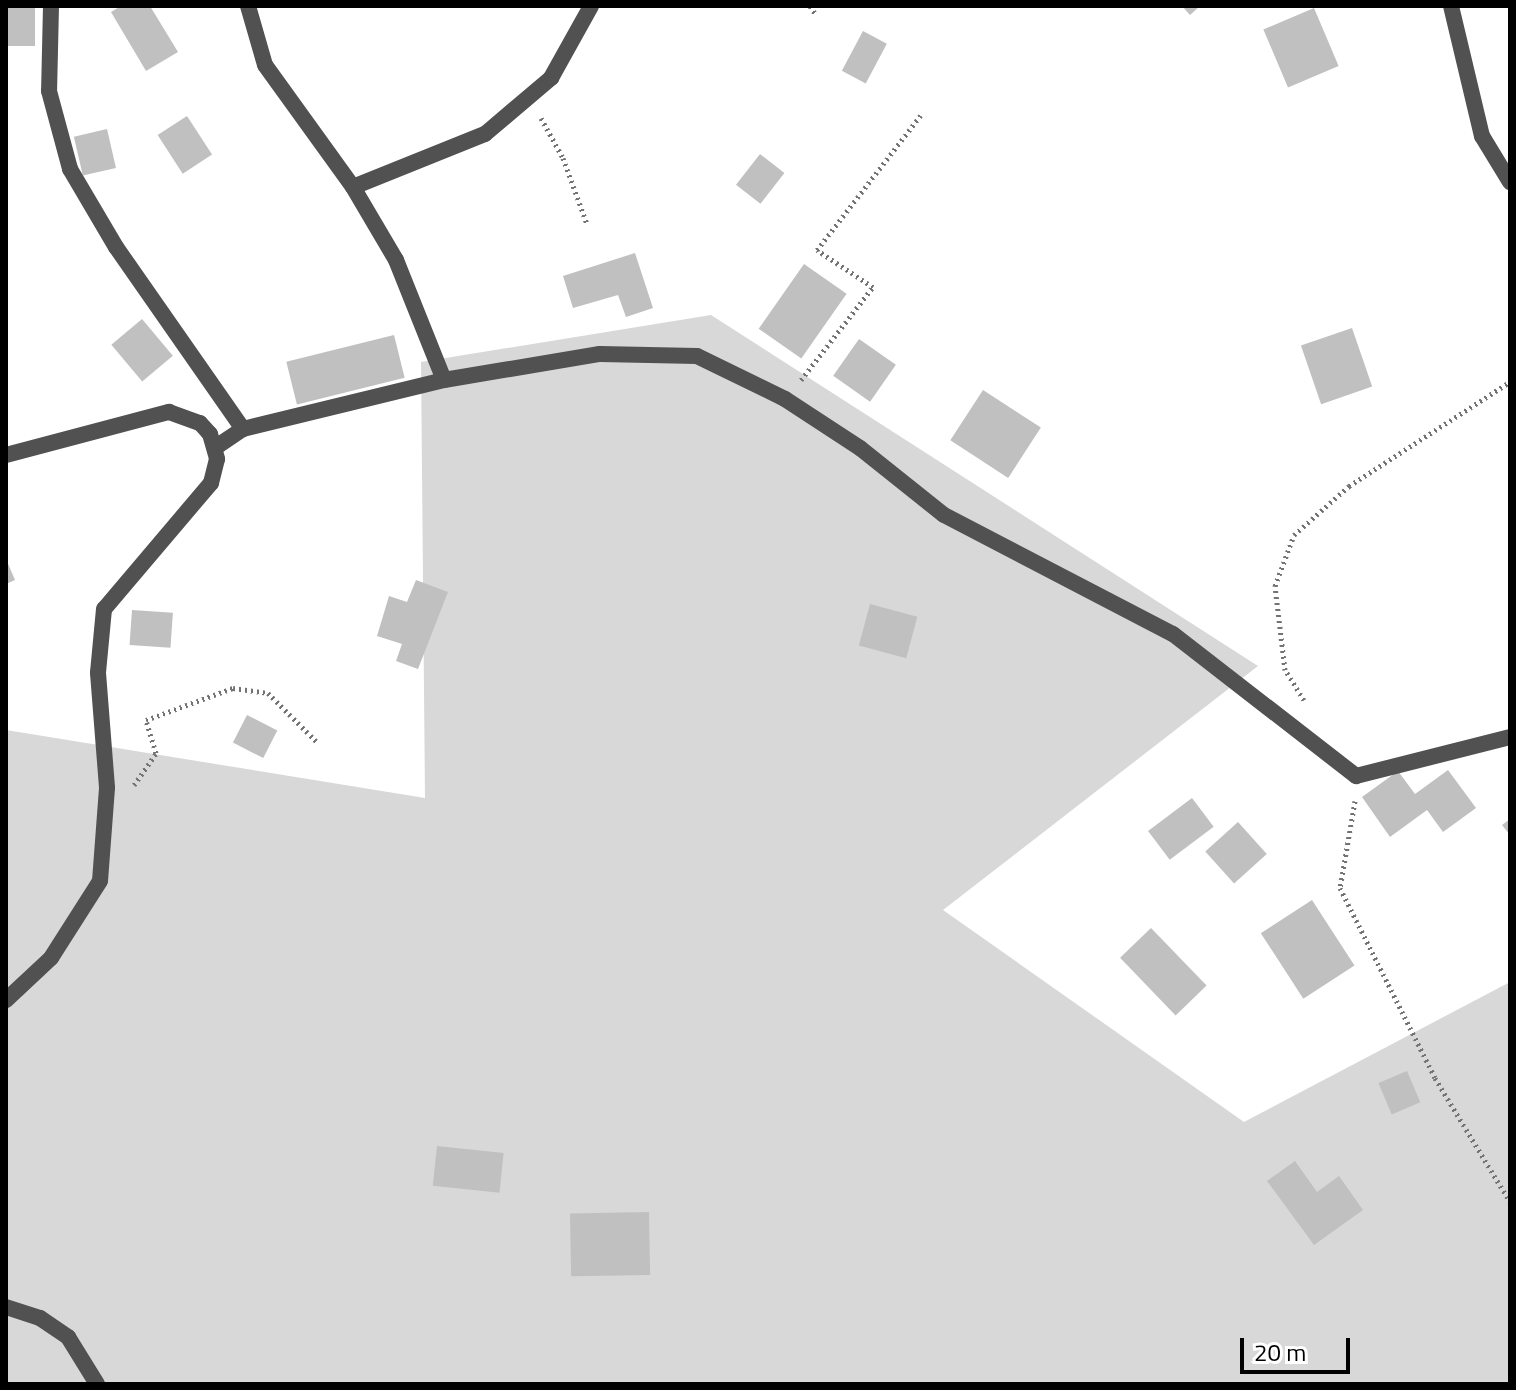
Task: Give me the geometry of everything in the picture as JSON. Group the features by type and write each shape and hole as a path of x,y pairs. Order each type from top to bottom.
{"street":[{"path":"51,6 49,91 70,169 116,247 243,429"},
{"path":"248,6 265,65 353,187 396,260 444,380"},
{"path":"353,187 485,134 551,78 591,6"},
{"path":"1451,6 1482,136 1510,182"},
{"path":"216,447 243,429 444,380 600,354 697,356 785,399 860,448 944,515 1173,634 1356,776 1510,737"},
{"path":"6,455 169,412 200,423 216,447 211,483 104,609 98,673 107,788 100,881 51,958 6,1000"},
{"path":"6,1307 40,1318 68,1337 97,1384"}],"path":[{"path":"810,6 816,15"},
{"path":"529,96 563,158 587,224"},
{"path":"785,399 873,287 817,250 921,115"},
{"path":"1308,707 1285,670 1275,586 1294,535 1349,486 1510,382"},
{"path":"130,791 156,753 146,720 233,688 268,693 318,743"},
{"path":"1356,776 1340,888 1435,1078 1510,1202"}],"shaded area":[{"path":"711,315 1258,666 943,910 1244,1122 1510,982 1510,1384 6,1384 6,730 425,798 421,362"}],"building":[{"path":"6,6 35,6 35,46 6,46"},
{"path":"121,6 150,6 178,52 146,71 111,12"},
{"path":"1182,6 1200,6 1190,15"},
{"path":"1314,8 1339,66 1288,87 1263,29"},
{"path":"863,31 887,44 866,83 842,71"},
{"path":"187,116 212,155 183,174 158,135"},
{"path":"107,129 116,168 83,176 74,137"},
{"path":"760,154 784,173 760,204 736,185"},
{"path":"635,253 653,308 626,317 618,295 573,308 563,276"},
{"path":"804,264 847,294 801,359 759,329"},
{"path":"142,319 173,356 142,381 111,345"},
{"path":"1352,328 1372,387 1321,404 1301,346"},
{"path":"394,335 405,378 297,405 286,362"},
{"path":"859,339 896,365 870,402 833,376"},
{"path":"983,390 1041,428 1008,478 950,440"},
{"path":"6,559 15,580 6,584"},
{"path":"416,580 448,592 418,669 396,661 402,644 377,636 389,596 407,602"},
{"path":"870,604 917,617 906,658 859,646"},
{"path":"132,610 173,613 170,648 130,645"},
{"path":"247,715 277,730 263,758 233,743"},
{"path":"1448,770 1476,808 1443,832 1427,810 1390,837 1362,797 1398,771 1415,794"},
{"path":"1192,798 1214,827 1170,860 1148,831"},
{"path":"1510,819 1510,835 1502,825"},
{"path":"1238,822 1267,854 1234,883 1205,851"},
{"path":"1312,900 1354,965 1303,999 1261,933"},
{"path":"1151,928 1207,986 1176,1015 1120,958"},
{"path":"1407,1071 1420,1102 1392,1114 1378,1083"},
{"path":"437,1146 504,1153 499,1193 433,1186"},
{"path":"1295,1161 1317,1192 1339,1176 1363,1210 1314,1245 1267,1181"},
{"path":"649,1212 650,1275 571,1276 570,1213"}]}
